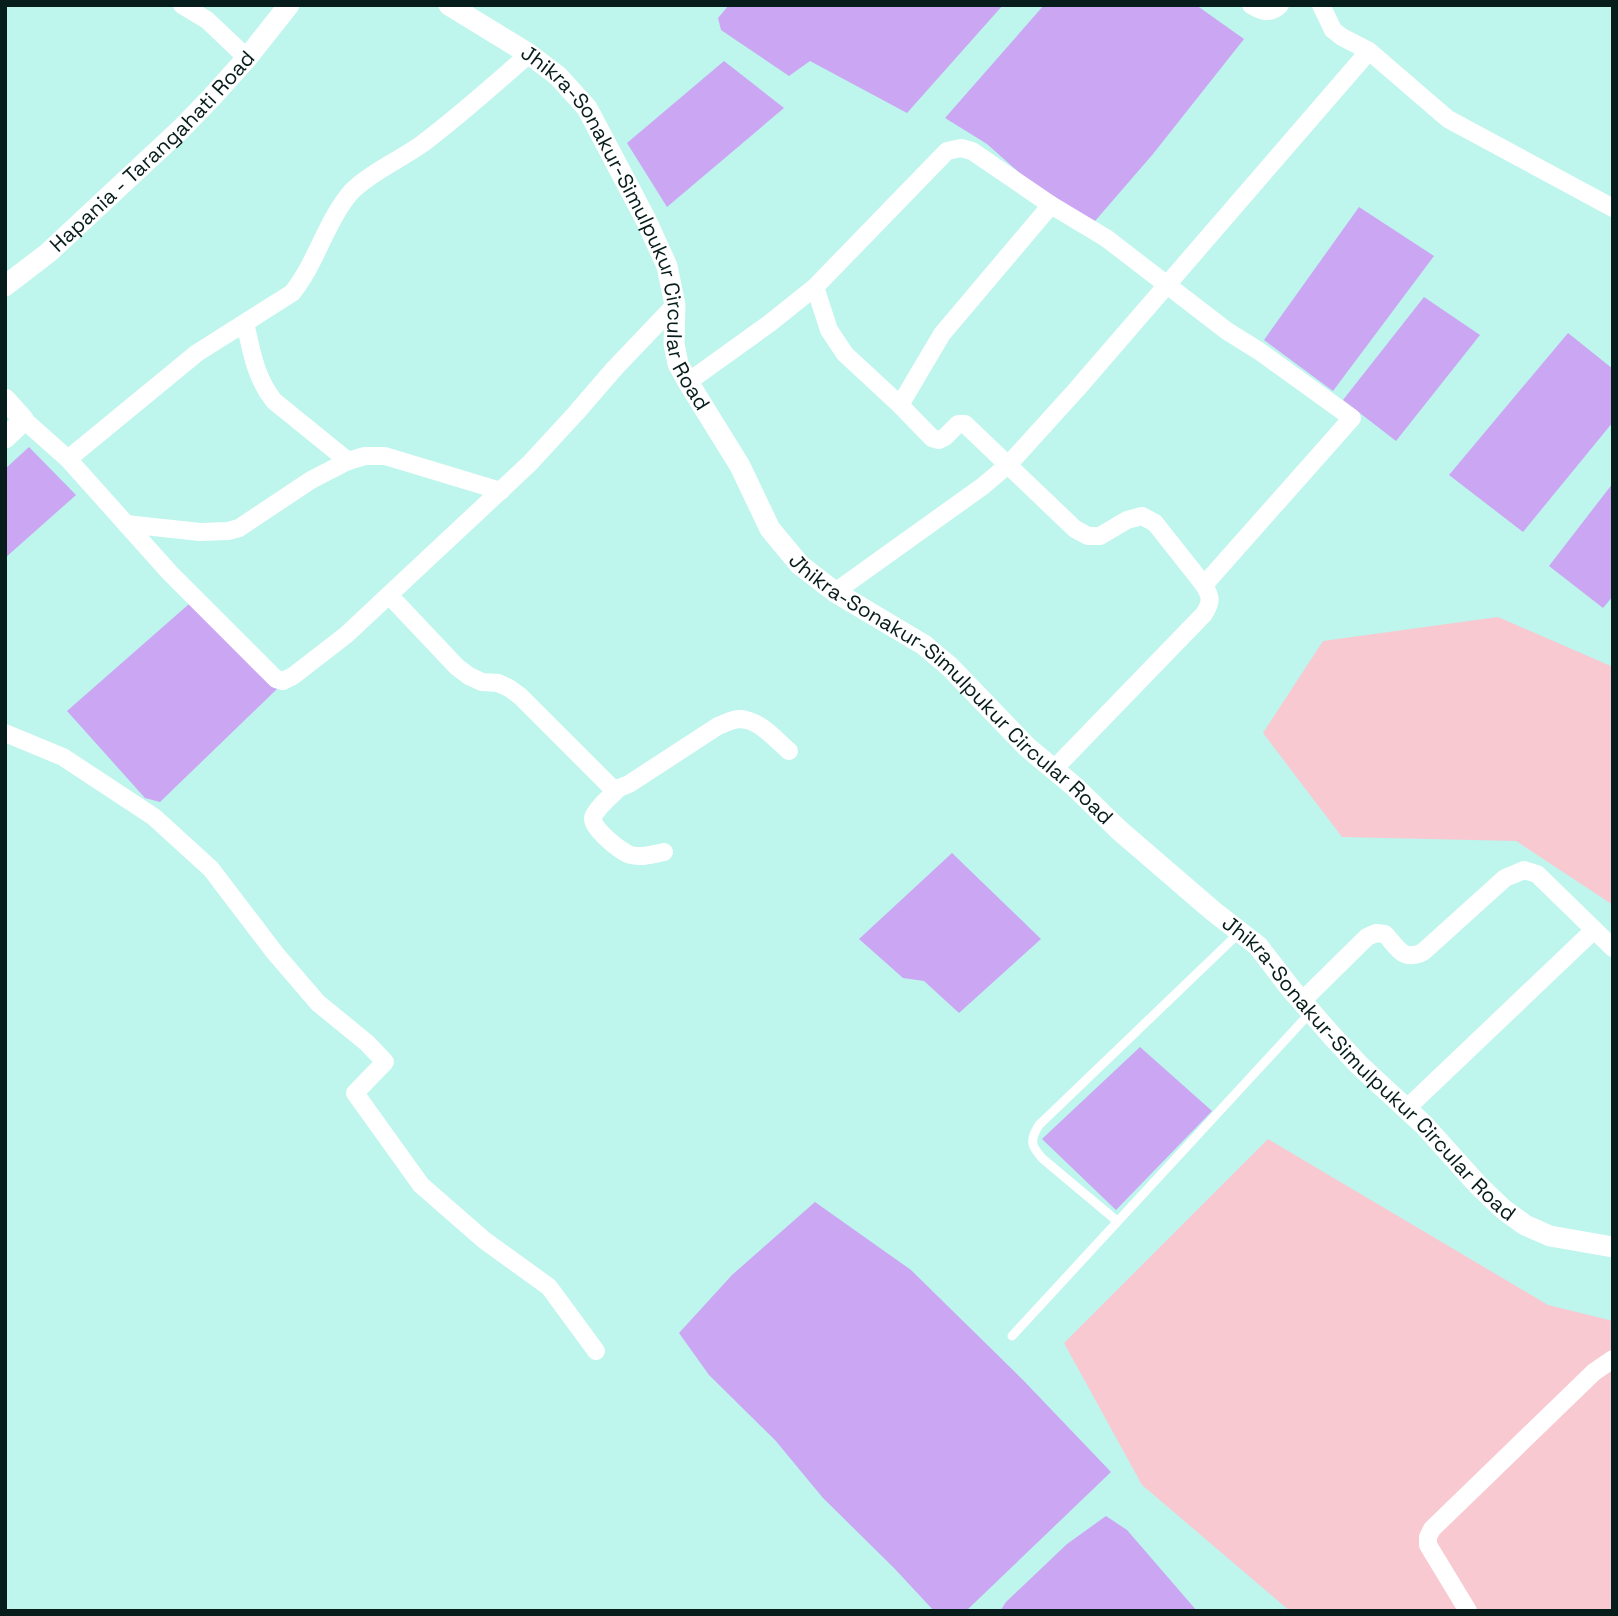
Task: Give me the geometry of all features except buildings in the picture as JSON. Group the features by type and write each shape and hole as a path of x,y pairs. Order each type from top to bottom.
{"street":[{"path":"182,5 207,20 247,58"},
{"name":"Hapania - Tarangahati Road","path":"5,286 48,253 181,129 247,58 289,5"},
{"name":"Jhikra-Sonakur-Simulpukur Circular Road","path":"449,5 529,54 558,76 587,108 667,266 675,305 674,344 678,363 740,466 770,529 800,565 835,592 924,645 950,667 1027,747 1075,787 1119,830 1258,946 1306,1006 1359,1065 1406,1108 1503,1209 1525,1225 1550,1236 1613,1247"},
{"path":"1251,5 1263,12 1276,9 1279,5"},
{"path":"1321,5 1333,30 1369,51 1448,119 1613,208"},
{"path":"835,592 983,486 1009,464 1369,51"},
{"path":"68,459 197,354 292,293 303,280 334,214 354,190 458,116 529,54"},
{"path":"688,382 815,287 947,151 961,148 972,151 1051,205 1106,238 1227,331 1352,418 1204,585"},
{"path":"900,405 942,334 1051,205"},
{"path":"815,287 829,330 837,344 932,438 939,440 958,424 965,424 1075,529 1088,536 1100,536 1127,520 1142,516 1155,523 1210,596 1209,606 1204,614 1054,769"},
{"path":"5,399 68,459 170,573 276,679 282,681 293,676 346,635 501,491 675,305"},
{"path":"244,323 265,390 274,401 348,461"},
{"path":"5,438 23,419"},
{"path":"126,524 214,533 239,528 311,480 348,461 365,456 385,456 501,491"},
{"path":"389,594 457,667 482,682 498,683 520,696 612,788 629,784 718,726 733,720 747,720 759,726 789,751"},
{"path":"5,733 63,757 154,817 211,869 275,953 318,1003 367,1043 385,1062 355,1093 421,1185 484,1240 549,1287 596,1351"},
{"path":"619,788 597,810 593,824 628,855 664,852"},
{"path":"1306,1006 1367,937 1376,933 1385,934 1406,955 1413,957 1423,952 1505,878 1524,870 1537,874 1613,948"},
{"path":"1406,1108 1594,930"},
{"path":"1468,1611 1428,1545 1432,1529 1594,1372 1613,1359"}],"lane":[{"path":"1117,1221 1043,1160 1033,1148 1032,1135 1039,1125 1241,932"},
{"path":"1012,1336 1306,1006"}],"shaded area":[{"path":"729,5 1003,5 907,113 810,61 789,76 721,30 718,18"},
{"path":"1044,5 1196,5 1244,39 1153,154 1089,228 1065,213 987,144 945,118"},
{"path":"724,61 784,108 667,207 627,143"},
{"path":"1359,207 1434,256 1333,391 1264,340"},
{"path":"1424,297 1480,335 1396,441 1343,400"},
{"path":"1568,333 1613,369 1613,422 1523,532 1449,475"},
{"path":"29,447 76,495 5,558 5,469"},
{"path":"1613,483 1613,596 1603,608 1549,566"},
{"path":"189,604 277,689 160,802 145,798 67,711"},
{"path":"1498,617 1613,667 1613,905 1516,841 1342,837 1263,733 1323,641"},
{"path":"952,853 1041,939 959,1013 924,981 903,978 859,939"},
{"path":"1140,1047 1212,1111 1116,1210 1042,1139"},
{"path":"1268,1139 1548,1305 1613,1321 1613,1611 1290,1611 1142,1485 1064,1343"},
{"path":"815,1202 911,1270 1023,1380 1111,1472 966,1611 934,1611 823,1498 775,1440 709,1375 679,1333 732,1275"},
{"path":"1106,1516 1127,1530 1197,1611 1000,1611 1006,1602 1067,1544"}]}
